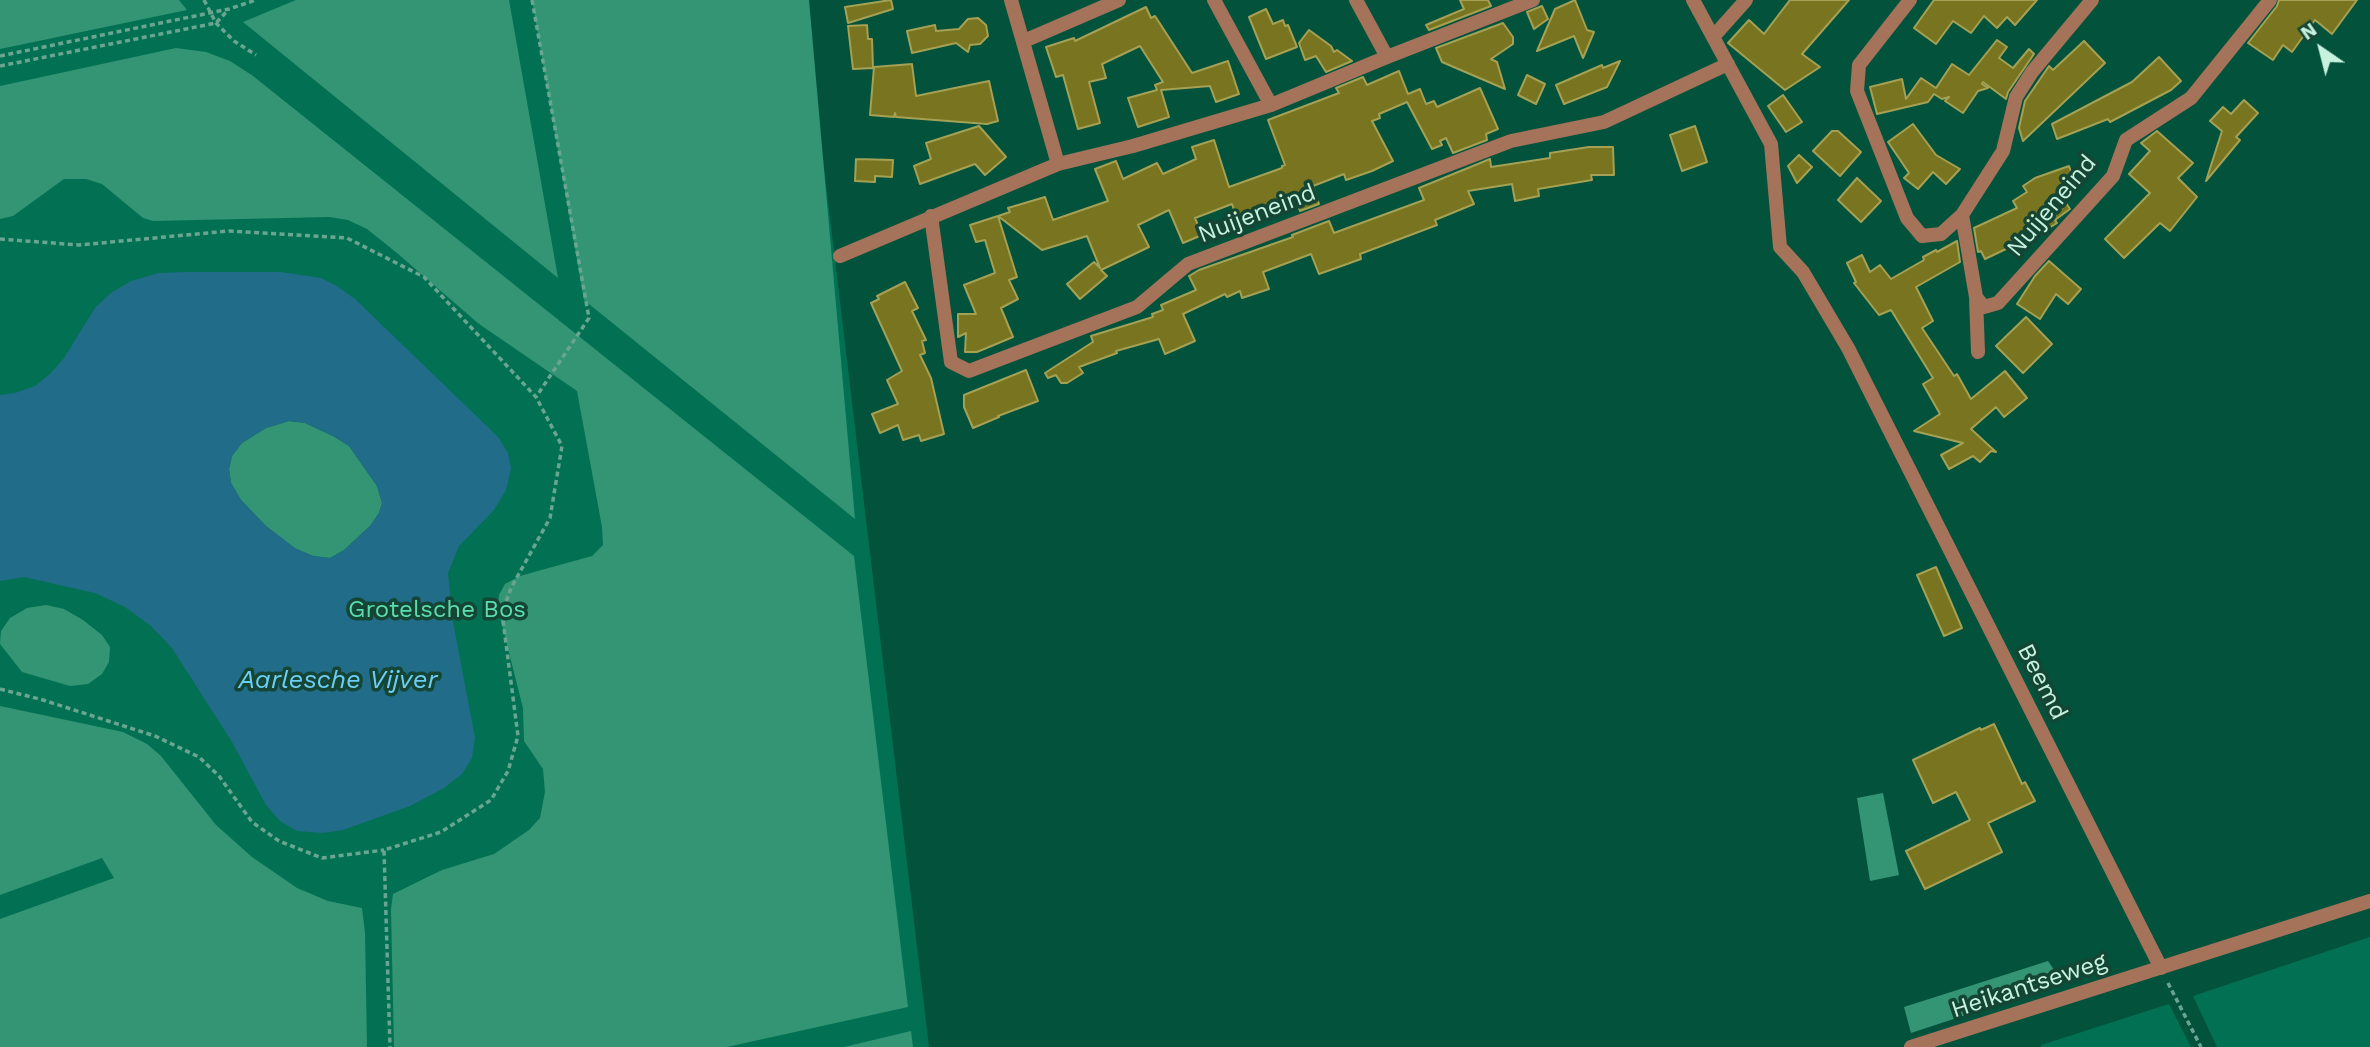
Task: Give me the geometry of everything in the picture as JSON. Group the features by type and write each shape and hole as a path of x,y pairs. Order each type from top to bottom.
{"street":[{"path":"1011,0 1058,164"},
{"path":"1024,41 1119,0"},
{"path":"1214,0 1271,105"},
{"path":"1356,0 1387,57"},
{"path":"840,256 1058,164 1133,146 1271,105 1510,4 1533,0"},
{"path":"1693,0 1728,64"},
{"path":"1713,37 1746,0"},
{"path":"1910,0 1875,41 1859,65 1857,91 1907,218 1922,236 1941,234 1962,215 2003,151 2015,97 2032,72 2092,0"},
{"name":"Nuijeneind","path":"1976,297 1984,307 1998,303 2113,177 2126,140 2191,98 2270,0"},
{"name":"Nuijeneind","path":"931,216 951,362 969,371 1137,307 1188,264 1511,141 1604,122 1728,64"},
{"name":"Beemd","path":"1728,64 1771,144 1780,247 1804,272 1848,348 2161,968"},
{"name":"Nuijeneind","path":"1962,215 1976,297 1978,352"},
{"path":"2161,968 2370,901"},
{"name":"Heikantseweg","path":"1911,1047 2161,968"}],"path":[{"path":"204,0 216,23 234,41 256,55"},
{"path":"0,65 216,23 229,9 249,0"},
{"path":"0,56 229,9 256,0"},
{"path":"532,0 589,318 536,397"},
{"path":"0,239 79,245 229,231 347,238 424,277 536,397 562,446 550,518 511,588 502,612 518,736 508,771 491,800 441,832 384,850 322,858 279,841 252,822 219,776 199,757 155,736 43,700 0,690"},
{"path":"384,850 390,1047"},
{"path":"2161,968 2201,1047"}],"green space":[{"name":"Grotelsche Bos","path":"0,0 804,0 929,1047 0,1047"},
{"path":"0,0 179,0 187,10 0,49"},
{"path":"296,0 509,0 558,278 243,22"},
{"path":"532,0 809,0 855,519 584,300"},
{"path":"176,48 206,52 230,61 253,76 854,556 908,1007 727,1047 394,1047 393,894 442,870 494,854 529,830 540,818 545,792 543,769 524,741 523,708 498,609 499,595 505,584 520,576 592,556 603,545 577,391 479,324 367,229 348,220 329,217 153,221 143,218 102,184 86,179 64,179 13,216 0,219 0,86"},
{"path":"289,421 305,423 349,446 377,486 382,503 379,513 370,526 344,550 330,558 313,556 294,548 266,526 241,500 231,483 229,469 232,456 242,443 266,428"},
{"path":"46,605 64,609 83,620 102,635 110,647 109,662 102,674 88,684 70,686 22,672 0,644 1,631 10,618 27,608"},
{"path":"0,706 123,732 147,744 161,756 216,825 252,857 297,888 328,901 362,908 367,1047 0,1047 0,919 114,878 102,858 0,895"},
{"path":"1883,793 1899,875 1870,881 1857,798"},
{"path":"2370,937 2370,1047 2217,1047 2193,996"},
{"path":"2048,961 2063,983 1911,1033 1904,1007"},
{"path":"2169,1004 2191,1047 2041,1047 2041,1045"},
{"path":"911,1031 913,1047 844,1047"}],"water":[{"name":"Aarlesche Vijver","path":"281,272 321,278 335,285 355,299 498,437 508,453 511,469 506,490 494,510 459,546 448,573 452,617 475,738 472,758 462,774 444,788 410,806 343,830 323,833 297,831 280,821 266,805 232,742 172,648 151,626 125,607 95,593 24,577 0,581 0,395 35,386 64,358 95,308 111,293 131,281 159,273","holes":["289,421 305,423 349,446 377,486 382,503 370,526 344,550 330,558 313,556 295,548 266,526 241,500 231,483 229,469 232,456 242,443 266,428"]}],"building":[{"path":"891,0 893,9 848,23 845,7"},
{"path":"1460,0 1488,0 1491,6 1429,30 1426,25 1464,9"},
{"path":"1575,0 1587,30 1594,32 1583,58 1574,36 1537,51 1555,9"},
{"path":"1790,0 1849,0 1802,54 1820,67 1785,90 1728,43 1749,20 1764,34"},
{"path":"1934,0 2037,0 2015,25 2007,17 1997,28 1984,16 1971,33 1953,21 1936,44 1914,28"},
{"path":"2279,0 2357,0 2332,34 2315,20 2292,52 2283,45 2273,60 2248,43"},
{"path":"1542,6 1548,19 1534,29 1527,12"},
{"path":"1146,7 1151,18 1155,16 1192,73 1228,61 1239,94 1216,102 1210,86 1161,90 1169,117 1138,127 1128,98 1157,90 1155,85 1163,82 1140,46 1102,64 1106,78 1089,82 1100,123 1078,129 1063,75 1056,77 1046,47 1074,38 1075,41"},
{"path":"1266,9 1273,24 1283,20 1285,26 1288,25 1297,47 1266,59 1249,17"},
{"path":"978,18 986,25 988,36 980,44 970,45 968,52 956,43 912,53 907,31 935,25 936,31 959,29 968,19"},
{"path":"1503,23 1513,37 1513,44 1491,59 1497,62 1505,89 1442,62 1436,48"},
{"path":"867,25 868,39 872,39 873,68 853,69 848,26"},
{"path":"1309,30 1331,46 1334,52 1337,50 1352,61 1326,72 1316,56 1305,60 1299,43"},
{"path":"1997,40 2007,47 1999,58 2013,68 2029,49 2034,54 2006,99 1983,82 1988,88 1978,91 1963,113 1945,101 1949,97 1942,99 1934,94 1928,102 1877,114 1870,87 1902,79 1906,99 1921,78 1936,88 1952,64 1969,75"},
{"path":"2084,41 2105,63 2023,141 2019,128 2025,101 2049,66 2053,70"},
{"path":"2159,57 2181,81 2171,90 2110,122 2108,119 2057,139 2052,124 2132,82"},
{"path":"1620,61 1607,87 1564,104 1556,85 1602,65 1603,68"},
{"path":"912,64 916,96 989,81 998,121 987,124 896,117 895,113 894,117 870,115 874,67"},
{"path":"1399,71 1408,94 1420,89 1426,104 1434,101 1437,107 1480,88 1498,129 1486,134 1487,140 1453,153 1446,138 1440,141 1442,145 1432,149 1407,102 1379,114 1380,118 1372,121 1393,161 1346,180 1344,174 1313,186 1319,204 1300,211 1295,196 1236,216 1232,204 1195,218 1202,235 1183,243 1169,210 1138,225 1149,247 1101,270 1107,276 1080,299 1067,284 1094,262 1100,268 1087,236 1042,250 998,216 1010,212 1008,208 1045,197 1053,220 1108,201 1095,169 1116,161 1123,179 1157,163 1163,174 1196,159 1192,147 1214,140 1229,187 1282,168 1285,165 1268,120 1339,93 1336,88 1363,77 1367,85"},
{"path":"1527,75 1545,84 1536,104 1518,95"},
{"path":"1783,95 1802,122 1786,132 1768,106"},
{"path":"2244,100 2258,113 2236,137 2240,140 2206,181 2222,131 2210,121 2223,107 2231,114"},
{"path":"1913,124 1936,155 1960,169 1946,184 1933,172 1918,189 1904,178 1909,173 1888,142"},
{"path":"979,126 1006,157 985,175 975,164 920,184 914,166 931,159 926,143"},
{"path":"1695,126 1707,162 1682,171 1670,135"},
{"path":"1832,131 1838,131 1861,152 1840,176 1813,151"},
{"path":"2157,131 2193,163 2178,178 2197,197 2170,231 2160,223 2124,258 2105,239 2150,193 2129,174 2150,151 2141,143"},
{"path":"1589,147 1613,147 1614,175 1591,175 1592,180 1538,189 1539,196 1515,201 1512,184 1468,191 1474,204 1435,220 1437,225 1360,254 1361,259 1319,274 1311,254 1263,272 1269,289 1242,298 1240,291 1227,297 1225,294 1183,314 1195,341 1165,354 1159,339 1116,351 1117,353 1079,367 1083,373 1067,383 1061,383 1056,375 1048,378 1045,373 1093,342 1091,336 1153,317 1152,314 1163,310 1161,305 1196,290 1189,276 1199,270 1293,237 1292,235 1329,221 1334,233 1424,200 1419,188 1490,159 1491,167 1550,158 1550,153"},
{"path":"1799,155 1812,167 1797,183 1788,166"},
{"path":"856,159 893,160 892,177 875,176 875,182 855,181"},
{"path":"2069,166 2077,187 2059,193 2070,209 2055,220 2057,223 2028,241 2027,239 1985,259 1981,251 1978,252 1974,228 2017,208 2013,201 2027,192 2023,186 2035,178"},
{"path":"1857,178 1881,201 1861,222 1838,200"},
{"path":"998,216 1017,277 1009,280 1018,299 1001,308 1013,337 977,352 965,352 966,333 958,337 958,314 976,314 964,285 995,273 985,240 976,242 970,225"},
{"path":"1957,241 1960,262 1916,287 1933,321 1922,328 1954,376 1957,374 1971,399 2005,371 2027,398 2004,417 1996,407 1971,429 1996,452 1991,451 1980,462 1973,456 1949,469 1941,455 1963,443 1914,431 1940,414 1923,384 1933,378 1891,310 1879,315 1854,283 1856,282 1847,263 1862,255 1870,272 1880,265 1891,279 1924,260 1923,257"},
{"path":"2049,261 2081,289 2068,304 2056,294 2040,319 2017,304 2035,276"},
{"path":"905,282 918,308 912,311 926,340 922,341 925,353 920,355 931,378 944,434 921,441 919,435 903,440 898,425 880,433 872,414 898,404 887,380 902,371 871,303 879,299 877,296"},
{"path":"2026,317 2052,344 2023,373 1996,346"},
{"path":"1026,370 1038,401 973,428 964,407 964,395"},
{"path":"1936,567 1962,628 1944,636 1917,575"},
{"path":"1994,724 2022,784 2025,782 2035,801 1988,823 2002,852 1925,889 1906,851 1970,820 1956,792 1933,803 1913,760"}]}
